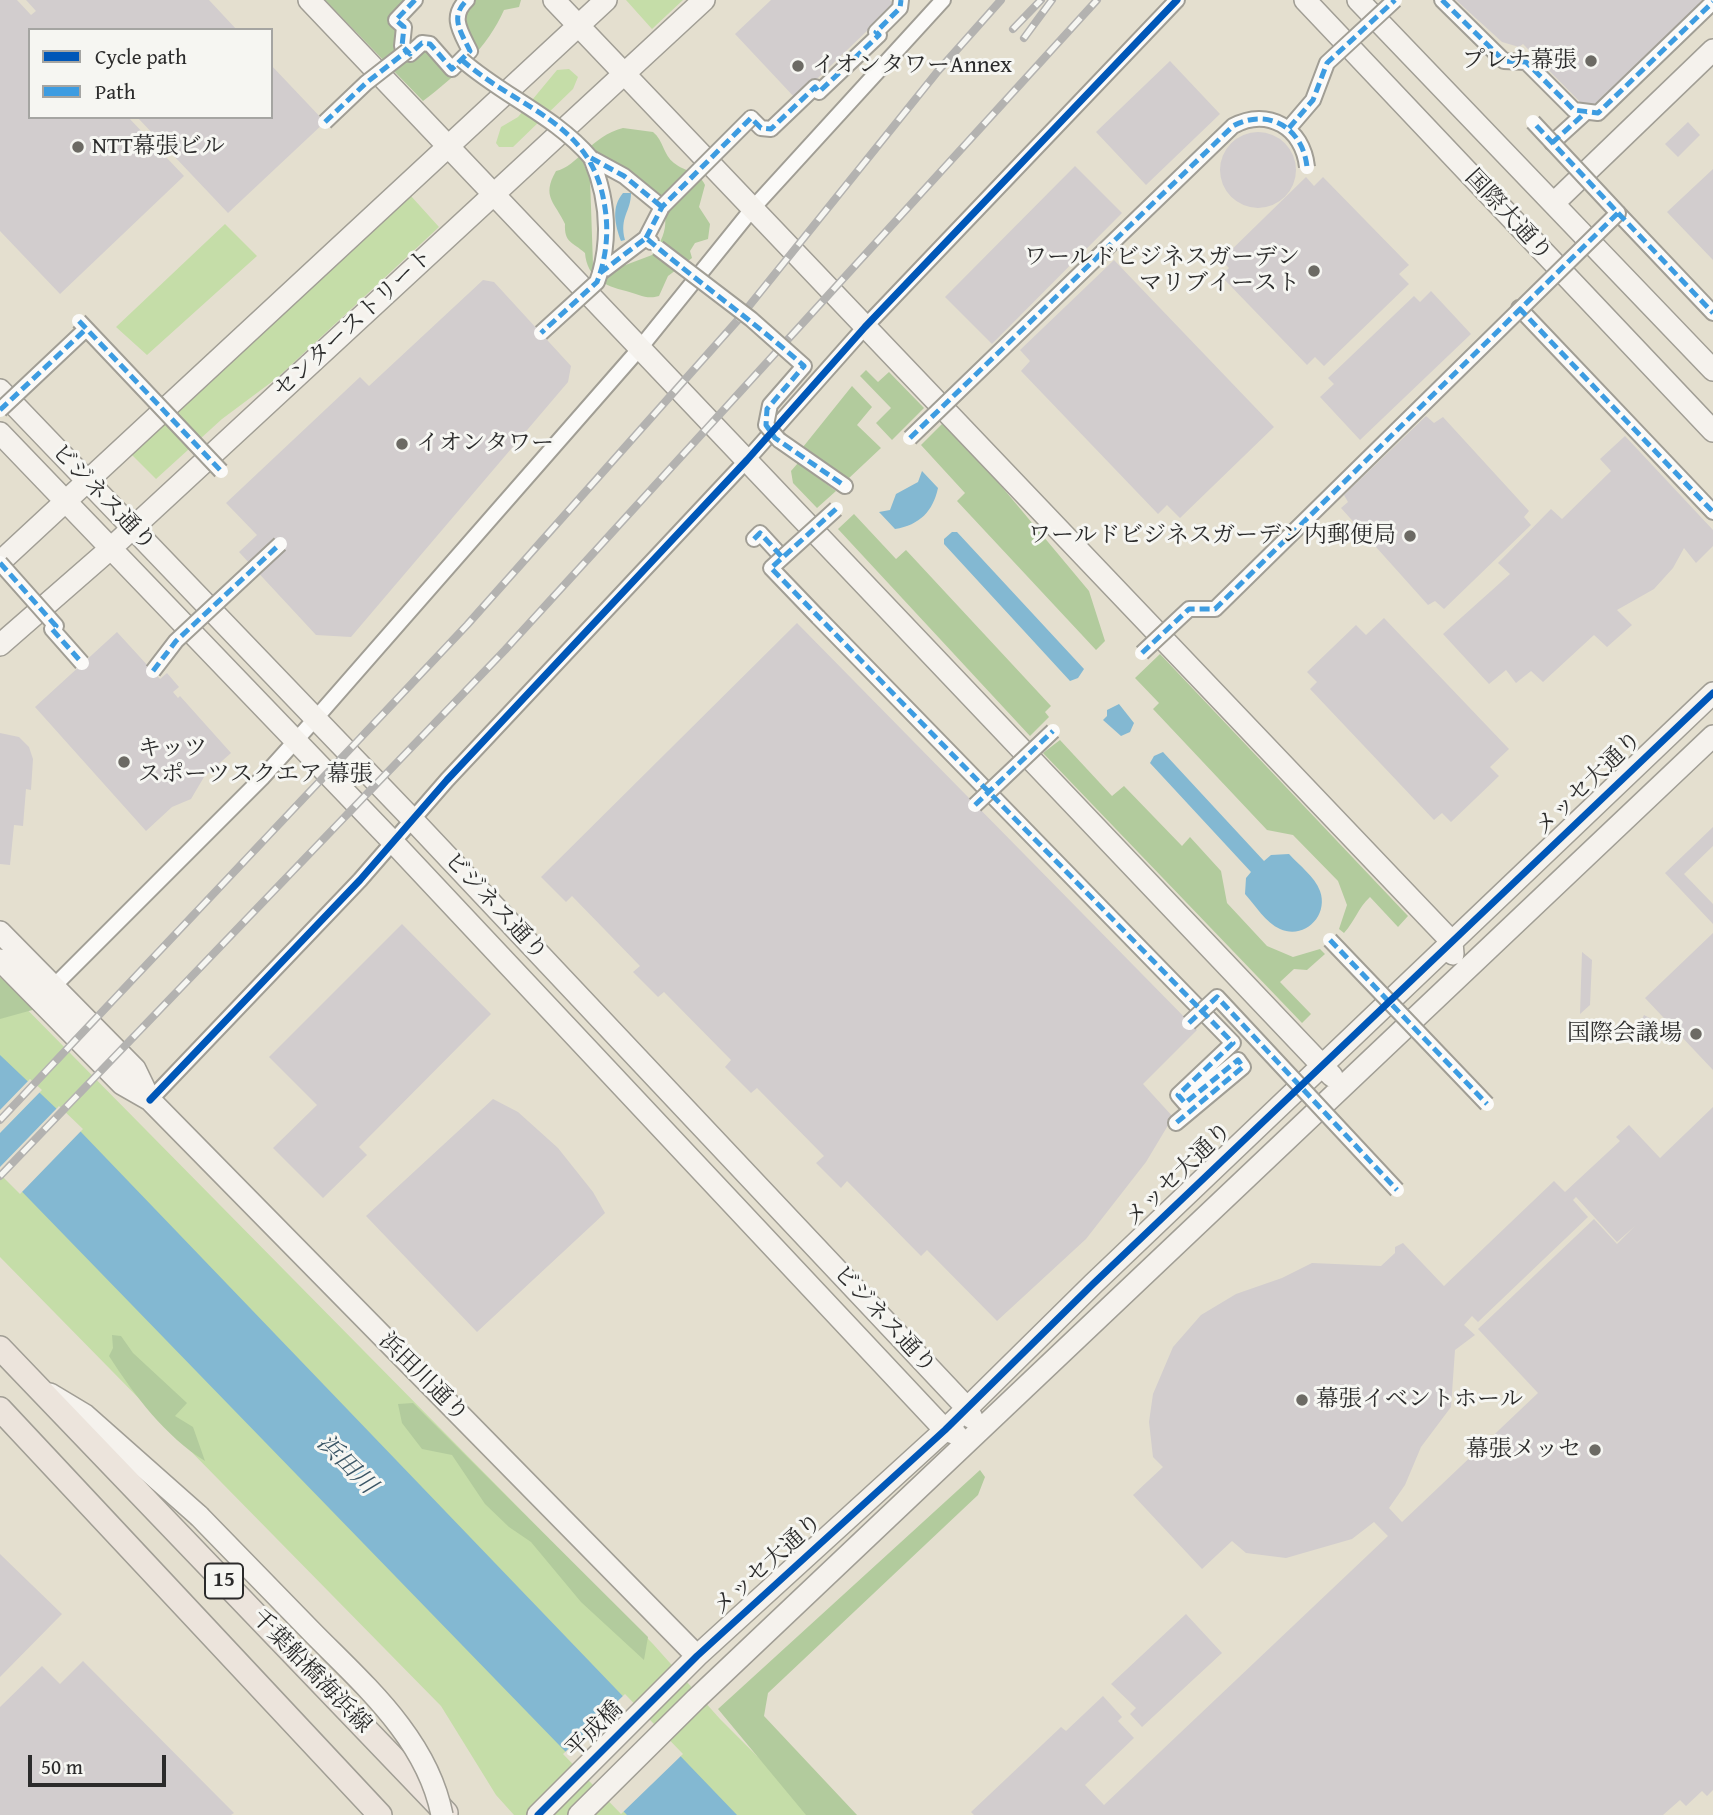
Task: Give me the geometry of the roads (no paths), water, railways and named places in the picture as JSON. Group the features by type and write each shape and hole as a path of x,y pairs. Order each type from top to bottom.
{"main road":[{"name":"千葉船橋海浜線","path":"0,1348 445,1815"},
{"name":"千葉船橋海浜線","path":"0,1409 380,1815"}],"street":[{"path":"309,0 1343,1088"},
{"path":"415,0 396,20 404,27 402,46 410,54 422,43 430,44 452,69 471,51 457,25 456,16 467,0"},
{"path":"554,0 1452,942 1454,979"},
{"path":"82,663 64,634 52,629 56,626 0,562 606,0"},
{"name":"センターストリート","path":"0,645 110,549 704,0"},
{"path":"600,273 646,238 662,207 751,118 761,128 771,129 815,87 819,92 878,35 876,32 900,8 901,0"},
{"path":"46,993 316,719 639,348 753,208 943,0"},
{"path":"150,1100 747,460 865,327 1177,0"},
{"name":"国際大通り","path":"1305,0 1713,431"},
{"name":"国際大通り","path":"1358,0 1713,370"},
{"path":"1289,128 1313,100 1327,64 1395,0"},
{"path":"1442,0 1504,61 1526,62 1574,110 1598,113 1713,2"},
{"path":"1554,203 1713,50"},
{"path":"325,122 366,83 407,51"},
{"path":"462,60 501,91 564,131 591,158 624,176 662,207"},
{"path":"1552,143 1586,112"},
{"path":"910,438 1233,126 1258,118 1272,120 1289,128 1301,142 1307,167"},
{"path":"1533,122 1713,313"},
{"path":"541,333 597,282 600,273 606,244 606,215 601,186 591,158"},
{"path":"1142,653 1189,609 1215,610 1618,213"},
{"path":"646,238 726,309 751,318 804,366 770,405 766,414 768,430 775,438 845,486"},
{"path":"1519,308 1713,512"},
{"path":"0,410 82,325 221,471"},
{"name":"ビジネス通り","path":"0,390 413,820 967,1408 975,1437 945,1430 393,842 0,433"},
{"path":"836,509 771,568 1233,1043 1178,1095 1185,1104 1238,1060 1243,1066 1176,1123"},
{"path":"754,539 760,533 782,557"},
{"path":"153,671 176,641 281,544"},
{"name":"メッセ大通り","path":"669,1683 945,1430 1713,694"},
{"path":"975,805 1054,731"},
{"name":"メッセ大通り","path":"579,1815 687,1707 1713,736"},
{"path":"0,932 46,993"},
{"path":"1330,940 1487,1104"},
{"path":"0,960 46,993"},
{"name":"浜田川通り","path":"46,993 122,1084 150,1100 697,1656"},
{"path":"1189,1023 1216,997 1396,1190"},
{"path":"39,1388 85,1415 199,1516 389,1712 426,1764 445,1815"},
{"name":"平成橋","path":"544,1810 669,1683"}],"water":[{"path":"623,193 631,193 623,226 625,240 621,241 615,216 619,198"},
{"path":"922,471 938,488 933,504 924,516 912,524 895,529 879,512 890,510 896,494 918,482"},
{"path":"952,532 957,532 1084,669 1078,678 1070,681 944,544 944,539"},
{"path":"1119,704 1134,723 1130,732 1121,736 1103,720 1107,716 1107,710"},
{"path":"1163,752 1264,861 1271,855 1289,854 1311,876 1318,886 1322,900 1318,917 1312,924 1289,932 1270,923 1261,913 1245,894 1246,878 1251,872 1150,763 1154,756"},
{"name":"浜田川","path":"0,1055 81,1132 737,1815 627,1815 0,1169"}],"railway":[{"path":"0,1120 467,625 737,321 938,71 1001,0"},
{"path":"1013,29 1041,0"},
{"path":"1024,38 1052,0"},
{"path":"0,1176 505,650 1097,0"}],"place":[{"name":"プレナ幕張","path":"1591,61"},
{"name":"イオンタワーAnnex","path":"798,66"},
{"name":"NTT幕張ビル","path":"78,147"},
{"name":"ワールドビジネスガーデン マリブイースト","path":"1314,271"},
{"name":"イオンタワー","path":"402,444"},
{"name":"ワールドビジネスガーデン内郵便局","path":"1410,536"},
{"name":"キッツ スポーツスクエア 幕張","path":"124,762"},
{"name":"国際会議場","path":"1696,1034"},
{"name":"幕張イベントホール","path":"1302,1400"},
{"name":"幕張メッセ","path":"1595,1450"}]}
